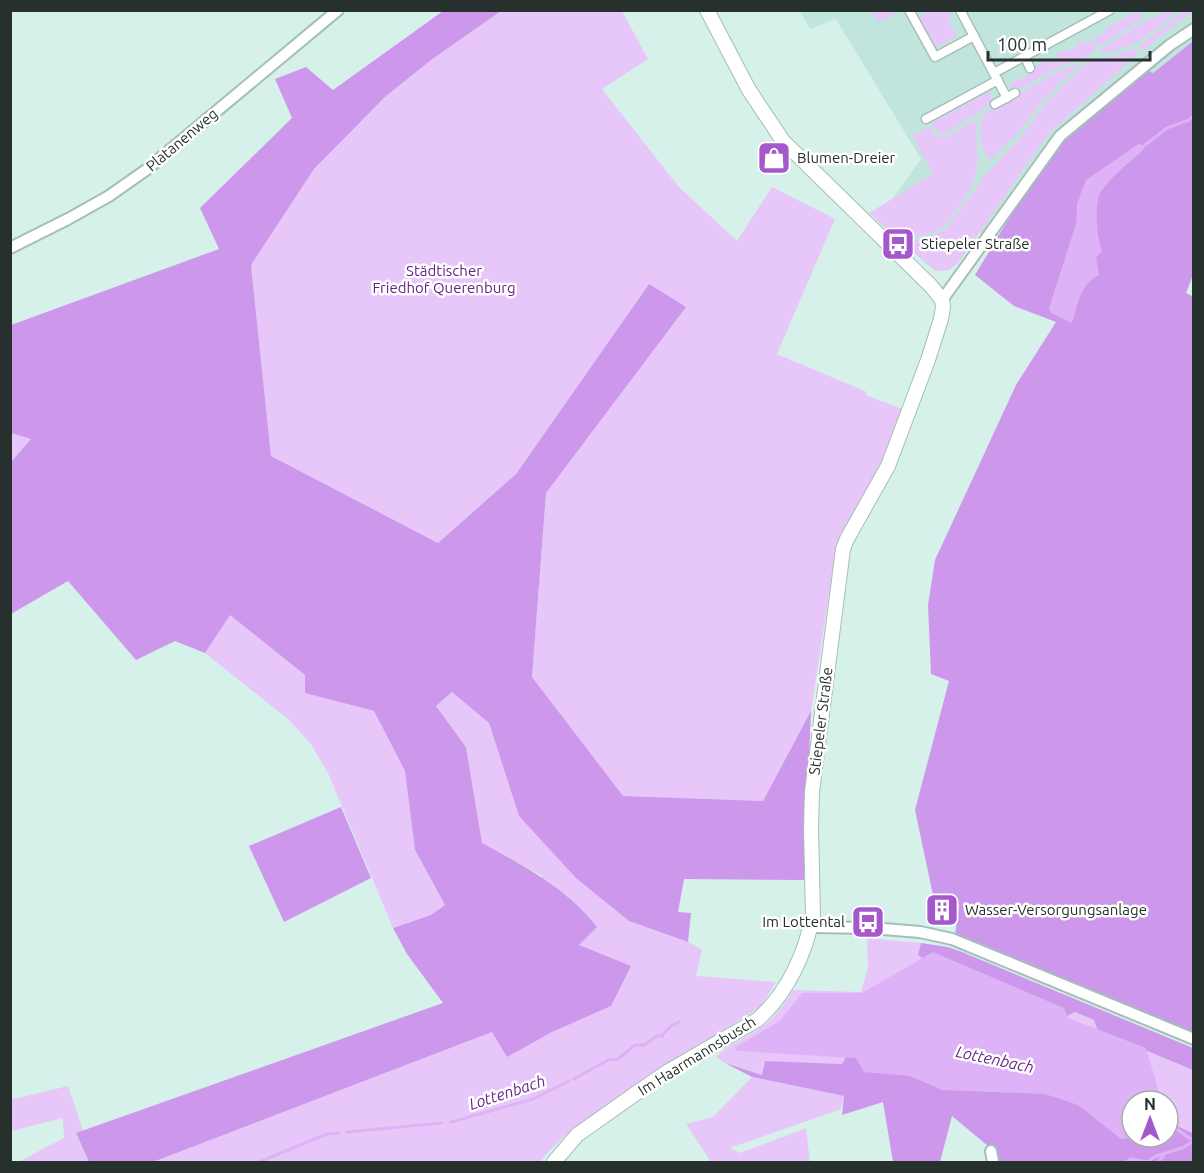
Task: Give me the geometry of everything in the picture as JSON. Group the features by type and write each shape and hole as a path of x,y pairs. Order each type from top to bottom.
{"street":[{"name":"Platanenweg","path":"10,248 109,196 146,170 338,10"},
{"path":"909,10 935,57 974,36"},
{"path":"960,10 1011,95 995,104"},
{"path":"926,119 1000,80 1025,57 1110,10"},
{"path":"708,11 749,90 783,141 897,252 942,300 1060,136 1170,45 1194,29"},
{"path":"1025,57 1030,68"},
{"name":"Stiepeler Straße","path":"811,927 813,914 812,792 843,549 881,480 897,445 941,320 942,300"},
{"path":"811,927 920,932 952,939 1194,1039"},
{"name":"Im Haarmannsbusch","path":"554,1162 577,1135 602,1117 667,1072 746,1028 766,1012 792,976 811,927"},
{"path":"991,1151 993,1162"}],"shaded area":[{"path":"443,11 501,11 431,60 385,97 314,169 251,265 271,456 438,543 516,474 649,284 686,307 546,493 532,677 623,796 763,801 811,711 804,880 684,879 678,912 691,913 688,942 629,921 576,878 519,816 489,723 452,692 436,706 466,747 482,843 544,879 585,913 597,927 579,945 631,966 611,1006 552,1032 507,1057 492,1032 153,1162 89,1162 76,1133 443,1003 407,954 393,928 431,915 445,905 415,850 405,771 374,711 305,693 305,675 230,615 205,653 175,641 136,660 68,581 11,614 11,462 31,439 11,433 11,325 219,249 200,208 292,118 275,79 306,67 333,90"},
{"path":"800,11 1193,11 1193,41 1152,73 1149,71 1119,94 1047,162 995,243 979,232 959,262 949,270 936,271 879,218 921,159 836,19 810,29"},
{"path":"1193,41 1194,259 1193,275 1186,293 1194,297 1193,1034 990,948 955,936 959,905 956,897 933,895 915,810 949,681 931,674 928,605 935,560 1016,385 1056,322 1014,306 975,275 1014,210 1066,139 1149,71 1153,73"},
{"path":"341,807 371,878 284,922 249,846"},
{"path":"921,943 948,947 962,952 1193,1048 1193,1070 1098,1031 1094,1020 1075,1012 1065,1017 928,963 918,955"},
{"path":"855,1043 1035,1074 1120,1129 1120,1149 1180,1149 1180,1127 1193,1133 1193,1162 996,1162 994,1151 952,1116 940,1162 893,1162 883,1102 842,1115 844,1096 752,1077 725,1063 762,1075 765,1061 842,1064"}],"green space":[{"name":"Städtischer Friedhof Querenburg","path":"501,11 622,11 648,59 602,89 678,186 737,241 772,187 835,219 777,354 867,392 866,395 905,410 885,461 842,537 833,568 811,711 763,801 622,796 532,677 546,493 649,284 516,474 438,543 271,456 251,265 314,169 385,97 431,60"},
{"path":"872,11 900,11 878,22"},
{"path":"930,11 949,11 953,17 948,20 957,36 933,49 916,18"},
{"path":"1138,11 1142,18 1099,47 1094,39 1106,32 1105,29"},
{"path":"1167,11 1178,11 1134,44 1102,53 1100,50 1149,19"},
{"path":"1184,11 1193,11 1142,51 1138,47"},
{"path":"1092,40 1096,49 1088,56 1055,69 1014,92 1010,84 1035,71 1034,67 1047,60 1049,63 1056,59 1055,56 1078,47 1077,44 1083,41 1085,44"},
{"path":"1134,49 1138,54 1049,133 959,262 949,270 936,271 901,242 927,238 945,230 982,178 1021,137 1045,104 1090,59 1114,56"},
{"path":"1082,61 1043,101 1018,133 991,159 984,150 980,138 985,113 1057,72"},
{"path":"989,92 994,102 946,133 939,134 931,123"},
{"path":"977,119 976,174 960,206 948,222 937,231 922,236 896,238 869,213 933,174 912,136 929,127 936,136 946,137"},
{"path":"11,433 31,439 11,462"},
{"path":"229,614 305,675 306,693 374,711 405,771 415,850 445,905 431,915 393,928 328,773 311,744 289,720 205,653"},
{"path":"453,691 489,723 519,816 629,921 688,942 702,950 696,976 776,982 760,1007 631,1088 591,1116 569,1132 540,1162 153,1162 492,1032 507,1056 552,1032 578,945 541,875 482,844 466,747 436,706"},
{"path":"867,938 921,943 918,955 1065,1017 1075,1012 1094,1020 1137,1048 1193,1070 1193,1133 1180,1127 1180,1089 1120,1089 1120,1098 855,1043 842,1064 765,1062 763,1075 725,1063 716,1057 768,1022 780,1010 793,990 861,992 868,967"},
{"path":"752,1077 844,1096 841,1109 730,1148 740,1153 806,1128 810,1162 711,1162 686,1124 713,1117"},
{"path":"68,1086 83,1130 76,1134 89,1162 18,1162 64,1138 63,1118 11,1131 10,1100"}],"water":[{"path":"1140,143 1144,149 1111,179 1099,196 1097,220 1102,251 1096,257 1099,275 1084,289 1072,323 1051,313 1049,308 1076,224 1077,204 1086,180"},
{"path":"933,952 1064,1008 1068,1018 1146,1048 1158,1089 1120,1089 1120,1138 1078,1105 1045,1094 942,1090 910,1076 864,1072 856,1058 738,1051 734,1048 780,1021 802,993 862,993"}],"waterway":[{"path":"1140,149 1167,128 1189,120 1194,115"},
{"name":"Lottenbach","path":"574,1079 610,1059 617,1060 635,1045 644,1045 657,1036 662,1036 671,1026 679,1022"},
{"name":"Lottenbach","path":"451,1122 533,1099 569,1081"},
{"name":"Lottenbach","path":"347,1132 441,1123"},
{"name":"Lottenbach","path":"1180,1131 1194,1139"},
{"name":"Lottenbach","path":"259,1162 327,1134 339,1133"},
{"path":"1125,1162 1131,1159 1147,1162 1156,1156 1182,1148 1194,1141"},
{"path":"1158,1162 1164,1155"}],"place":[{"name":"Blumen-Dreier","path":"774,158"},
{"name":"Stiepeler Straße","path":"898,244"},
{"name":"Wasser-Versorgungsanlage","path":"942,910"},
{"name":"Im Lottental","path":"868,922"}]}
